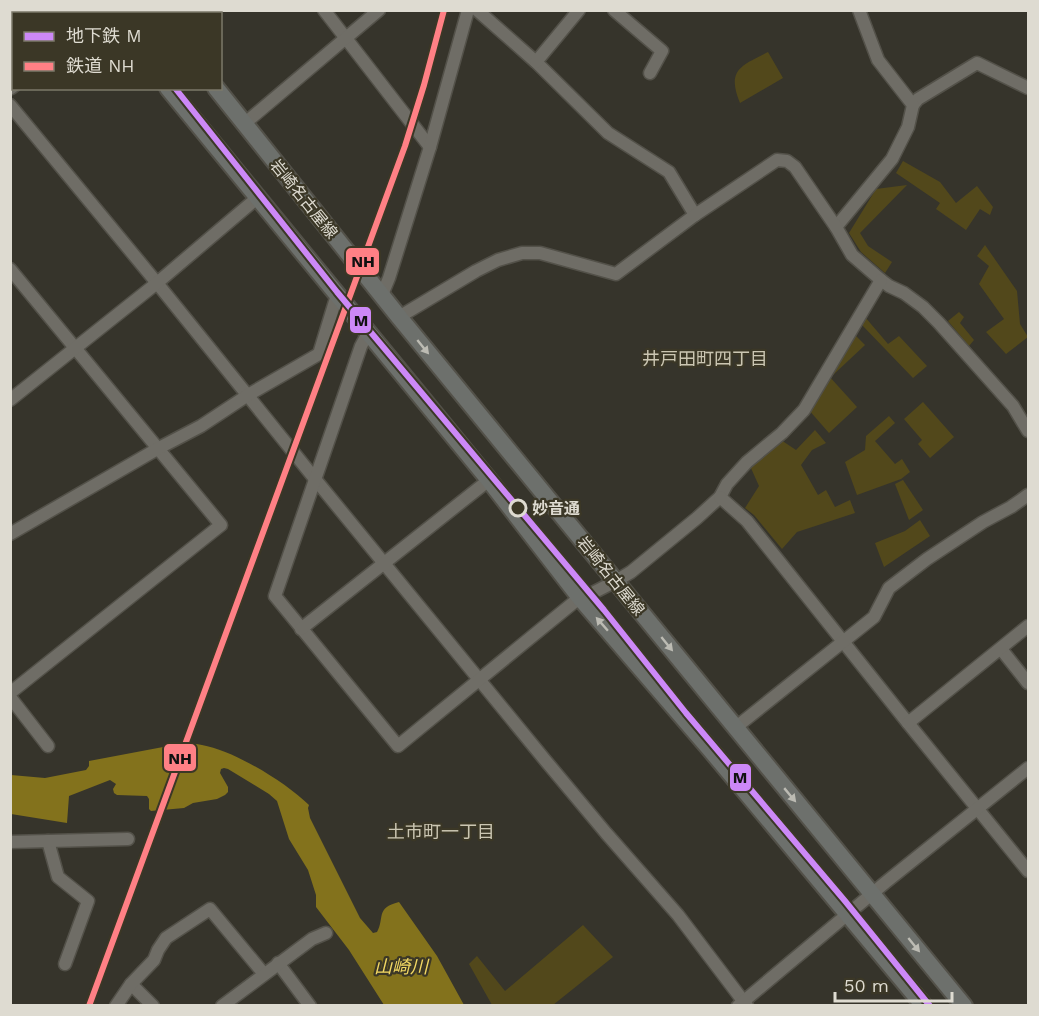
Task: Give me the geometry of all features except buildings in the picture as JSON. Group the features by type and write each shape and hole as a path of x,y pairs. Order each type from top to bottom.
{"main road":[{"path":"170,90 489,480 581,599 702,739 924,1005"},
{"name":"岩崎名古屋線","path":"218,90 399,317 964,1005"}],"street":[{"path":"324,10 430,147"},
{"path":"244,124 379,10"},
{"path":"382,296 430,147 468,10"},
{"path":"477,10 536,62 608,133 669,172 696,215"},
{"path":"536,62 579,10"},
{"path":"614,10 662,51 650,73"},
{"path":"859,10 878,60 913,105"},
{"path":"836,227 892,159 908,127 913,105 918,99 977,63 1029,88"},
{"path":"10,105 606,833 678,915 743,1004 872,894 1029,768"},
{"path":"399,317 498,260 522,253 540,253 616,274 696,215 777,160 787,161 795,166 852,255 889,286 904,293 923,307 1013,406 1029,431"},
{"path":"10,400 157,283 257,198"},
{"path":"10,269 221,525 10,695 48,746"},
{"path":"368,333 361,346 274,596 398,746 573,603 631,572 720,497 727,484 747,462 782,433 804,410 881,280"},
{"path":"10,534 201,426 248,395 319,354 337,295"},
{"path":"301,629 489,480"},
{"path":"735,728 874,617 889,588 927,559 1029,495"},
{"path":"720,497 747,521 1029,871"},
{"path":"908,723 1029,626"},
{"path":"1001,649 1029,683"},
{"path":"10,842 128,839"},
{"path":"48,841 57,877 88,901 65,964"},
{"path":"116,1005 131,984 154,960 166,938 210,909 264,974"},
{"path":"222,1005 312,939 326,933"},
{"path":"278,963 310,1005"},
{"path":"131,984 153,1005"}],"shaded area":[{"path":"768,52 783,78 740,103 735,83 739,70"},
{"path":"903,161 940,182 956,203 977,186 993,207 990,215 980,209 966,230 936,209 940,203 896,173"},
{"path":"907,185 860,233 868,246 892,262 885,273 861,252 849,233 876,189"},
{"path":"985,245 1017,291 1020,324 1028,337 1006,354 986,332 1004,319 979,284 989,266 977,256"},
{"path":"959,312 964,317 960,323 974,340 969,346 948,321"},
{"path":"865,317 888,344 899,336 927,366 913,378 861,324"},
{"path":"855,335 865,345 832,376 830,374"},
{"path":"828,375 857,407 829,433 808,409"},
{"path":"923,402 954,437 930,458 918,444 922,440 904,419"},
{"path":"889,416 895,423 875,441 895,464 902,459 910,472 901,479 857,495 845,462 865,450 866,436"},
{"path":"815,430 826,443 812,450 801,465 818,495 826,490 835,507 850,500 855,513 797,532 782,549 754,515 745,508 759,486 750,466 781,440 796,450"},
{"path":"903,480 923,510 909,520 895,484"},
{"path":"920,520 930,536 884,567 875,543 905,531"},
{"path":"583,925 613,957 553,1005 492,1005 469,964 477,956 505,991"}],"water":[{"name":"山崎川","path":"179,744 215,748 244,761 273,777 309,805 310,818 360,918 373,933 377,932 384,910 391,904 399,902 437,956 464,1005 384,1005 349,950 316,907 316,895 308,870 289,839 277,801 228,769 221,769 220,773 228,787 225,795 217,799 193,803 184,808 151,811 147,796 117,795 113,789 116,784 110,780 69,796 67,823 11,814 11,775 45,778 86,770 89,761"}],"metro line":[{"name":"M","path":"177,90 337,292 604,610 686,713 845,901 930,1006"}],"rail line":[{"name":"NH","path":"89,1006 405,146 444,10"}],"place":[{"name":"妙音通","path":"518,508"}],"district":[{"name":"井戸田町四丁目","path":"705,358"},
{"name":"土市町一丁目","path":"441,831"}]}
